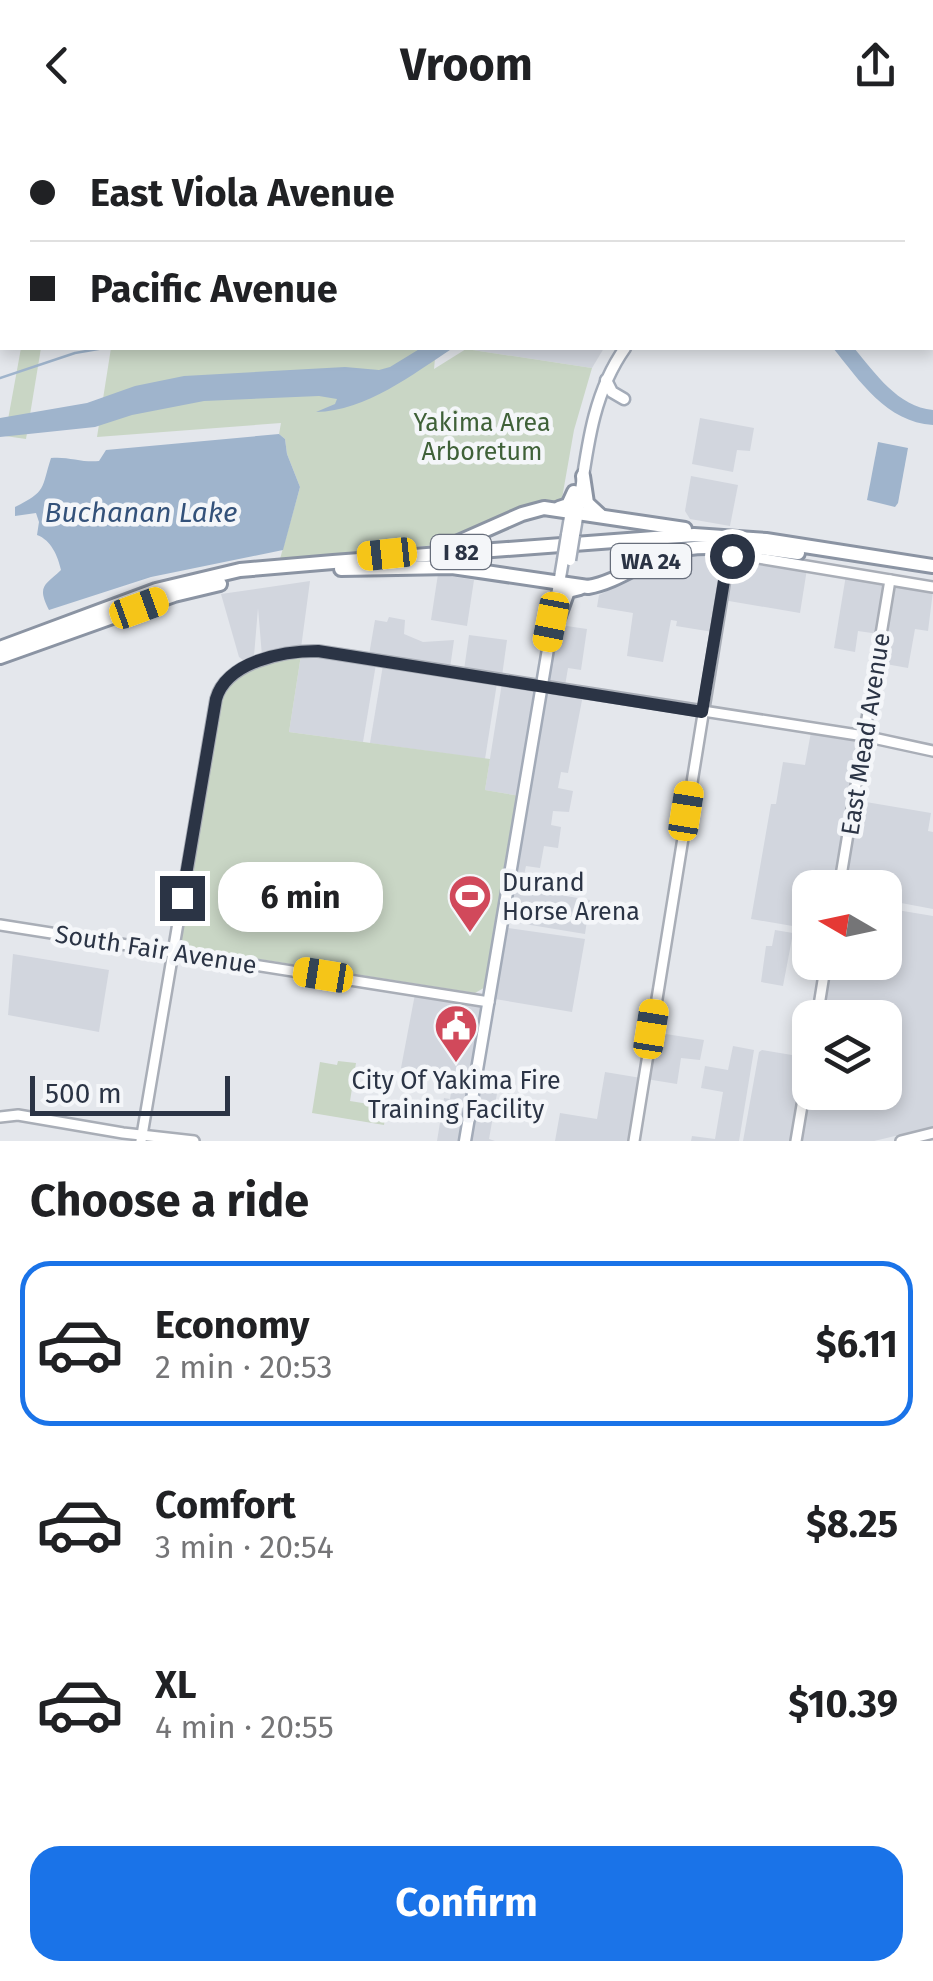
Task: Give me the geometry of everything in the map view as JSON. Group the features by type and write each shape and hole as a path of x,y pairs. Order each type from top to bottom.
{"highway":[{"name":"WA 24","path":"583,476 586,503 602,516 735,547"},
{"path":"569,511 574,492"},
{"path":"337,565 387,554 438,550 534,510 602,516"},
{"name":"I 82","path":"0,657 174,595 242,578 337,565 666,536 735,547 933,566"},
{"name":"I 82","path":"0,648 156,590 240,570 664,544 739,545 933,574"},
{"path":"735,547 796,552"},
{"name":"WA 24","path":"337,565 452,567 588,586 674,552 735,547"},
{"path":"556,583 556,600"},
{"path":"556,624 568,591 588,586"}],"main road":[{"path":"546,662 556,624 556,583 566,560 570,535 569,511 583,476 595,410 621,350"},
{"path":"574,492 590,410 601,380 621,350"},
{"path":"595,410 603,402 620,398 606,380"},
{"path":"466,1141 556,600"}],"street":[{"path":"634,1141 727,563 735,547 933,587"},
{"name":"East Mead Avenue","path":"842,870 890,580"},
{"path":"141,1138 216,699 226,678 244,666 314,650 864,736 933,751"},
{"name":"South Fair Avenue","path":"0,925 489,1002"},
{"path":"796,1141 801,1110"},
{"path":"0,1118 18,1115 141,1138 194,1141"},
{"path":"901,1141 933,1133"}],"shaded area":[{"path":"473,350 603,350 592,368"},
{"path":"700,418 754,428 750,451 737,450 733,472 692,464"},
{"path":"691,476 738,485 730,526 690,519 685,511"},
{"path":"725,555 713,632 676,626 677,621 671,620 663,662 627,656 633,613 597,607 599,595 668,561"},
{"path":"732,558 807,569 800,613 723,600"},
{"path":"438,574 474,580 467,626 431,620"},
{"path":"846,575 887,582 879,634 858,631 855,652 834,648"},
{"path":"310,581 301,648 262,656 258,608 254,656 243,660 239,657 221,594"},
{"path":"896,585 933,591 928,631 915,629 908,668 880,663"},
{"path":"389,617 405,620 404,634 423,642 454,640 450,668 369,655 375,620 387,622"},
{"path":"560,625 587,629 581,670 568,668 565,686 550,683 547,678"},
{"path":"469,635 507,640 502,676 464,670"},
{"path":"318,654 376,664 363,742 289,732 301,655"},
{"path":"383,665 497,683 485,759 370,743"},
{"path":"502,683 535,689 520,796 485,790"},
{"path":"548,690 583,695 568,773 561,772 558,788 573,791 569,812 553,811 551,825 561,827 558,848 544,846 540,868 526,866 522,884 513,881"},
{"path":"811,732 857,740 860,744 839,870 792,870 792,926 751,919 771,804 776,804 783,762 805,765"},
{"path":"860,801 931,813 928,831 933,832 933,909 902,903 902,870 847,870"},
{"path":"512,887 590,900 585,934 507,921"},
{"path":"902,911 933,916 933,1127 874,1141 799,1141 805,1110 902,1110 902,1000 824,1000 827,980 902,980"},
{"path":"508,928 585,939 572,1012 495,999"},
{"path":"775,930 792,933 783,986 761,982 766,946 772,946"},
{"path":"13,954 109,970 99,1032 8,1015"},
{"path":"415,994 485,1005 462,1141 437,1141 444,1098 450,1099 454,1076 401,1068"},
{"path":"653,1032 704,1040 700,1060 681,1058 677,1084 646,1079"},
{"path":"733,1046 754,1050 739,1141 691,1141 692,1136 715,1139 723,1092 701,1088 705,1066 728,1070"},
{"path":"759,1052 792,1055 792,1110 797,1110 792,1141 743,1141"},
{"path":"605,1072 641,1078 631,1141 555,1141 560,1113 597,1119"},
{"path":"479,1078 499,1082 489,1139 495,1141 469,1141"}],"green space":[{"path":"21,350 41,350 26,439 5,436"},
{"name":"Yakima Area Arboretum","path":"111,350 436,350 434,369 464,350 473,350 592,368 574,430 561,504 436,545 280,559 300,487 285,439 279,434 281,423 97,437"},
{"path":"301,655 289,732 490,759 485,790 520,796 489,985 475,993 182,947 179,943 220,696 244,672"},
{"path":"338,1061 356,1063 350,1101 387,1107 384,1125 312,1113 320,1062 337,1065"}],"water":[{"path":"418,350 450,350 371,398 335,410 316,412 335,404 337,399 319,396 204,401 132,415 95,427 0,437 0,418 87,403 135,386 184,376 390,367"},
{"path":"835,350 856,350 898,396 933,410 933,425 901,416 864,386"},
{"name":"Buchanan Lake","path":"279,434 285,439 300,487 283,550 151,577 49,610 43,591 61,570 58,559 50,545 37,535 36,513 15,516 15,507 41,488 51,458 99,461 106,450"},
{"path":"878,442 908,448 895,507 867,500"}],"waterway":[{"path":"0,378 92,350"}],"place":[{"name":"Durand Horse Arena","path":"470,934"},
{"name":"City Of Yakima Fire Training Facility","path":"456,1064"}],"route":[{"path":"182,898 216,699 233,672 298,652 318,651 702,712 727,563 732,556"}]}
